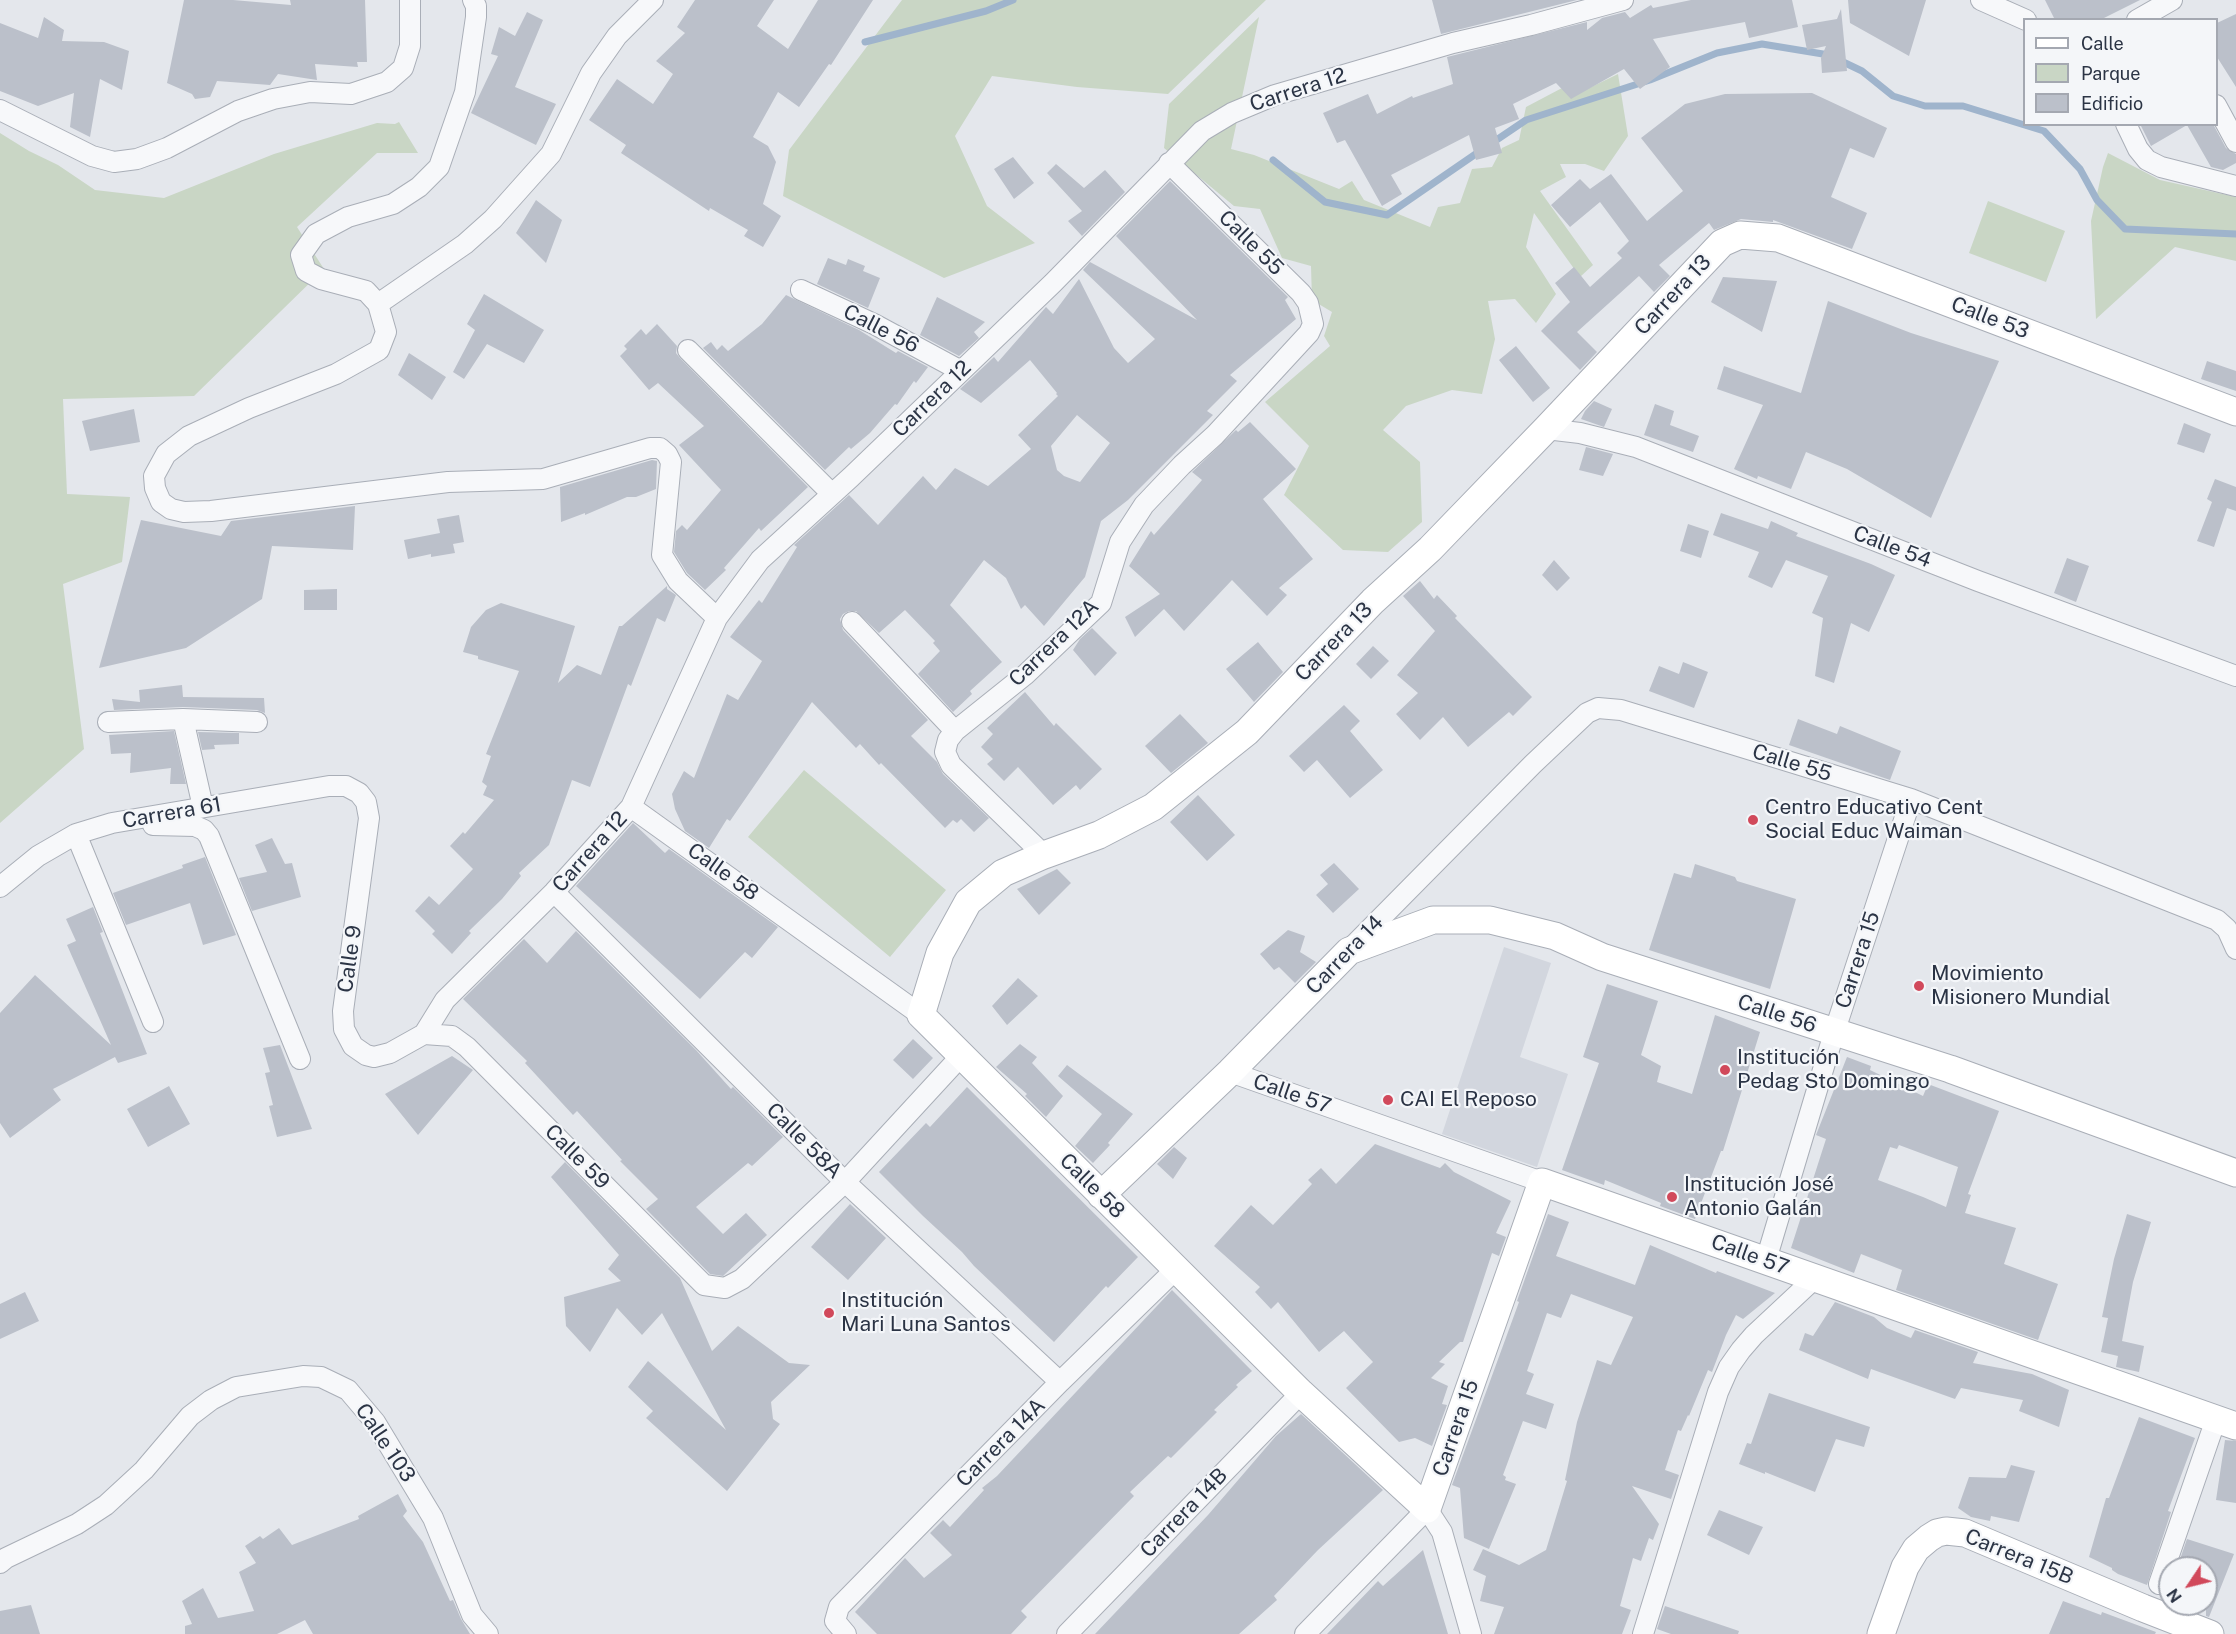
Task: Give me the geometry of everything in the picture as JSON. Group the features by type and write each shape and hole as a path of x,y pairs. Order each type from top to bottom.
{"street":[{"path":"0,110 92,156 114,162 137,159 166,148 238,111 273,99 310,92 351,94 387,82 403,68 410,46 410,0"},
{"path":"473,0 476,6 476,16 465,92 439,167 419,187 393,204 348,217 316,234 301,255 306,271 321,279 366,291 378,304 386,332 379,350 336,374 249,408 189,436 166,454 154,476 155,488 161,502 171,509 193,512 448,482 543,479 650,448 660,448 671,462 662,555 678,581 717,618"},
{"path":"378,304 465,244 493,219 551,154 591,73 617,36 653,0"},
{"name":"Carrera 12","path":"424,1034 445,1000 554,892 631,807 717,618 760,560 1053,283 1202,131 1232,113 1275,95 1453,43 1623,0"},
{"path":"1981,0 2023,19"},
{"path":"2145,18 2171,11"},
{"path":"2218,107 2236,141"},
{"path":"2127,126 2138,149 2147,160 2161,167 2236,186"},
{"name":"Calle 55","path":"1169,163 1301,293 1312,314 1313,324 1310,333"},
{"name":"Calle 53","path":"1740,235 1778,238 2236,412"},
{"name":"Carrera 13","path":"921,1015 940,953 968,902 1003,873 1099,835 1153,807 1247,732 1373,601 1430,549 1722,243 1740,235"},
{"name":"Calle 56","path":"801,290 874,324 961,371"},
{"name":"Carrera 12A","path":"955,731 1025,675 1101,603 1120,542 1144,505 1182,465 1215,435 1310,333"},
{"path":"688,350 832,494"},
{"name":"Calle 54","path":"1546,429 1580,433 1635,447 1978,581 2236,676"},
{"path":"852,622 955,731 946,746 947,758 951,765 1044,855"},
{"name":"Calle 55","path":"1587,713 1598,708 1621,710 1911,799 2217,920 2227,929 2236,949"},
{"name":"Carrera 14","path":"1101,1195 1230,1072 1533,764 1587,713"},
{"path":"183,719 203,807"},
{"path":"108,722 183,719 257,722"},
{"name":"Carrera 61","path":"0,887 38,856 76,834 112,823 329,786 346,786 359,793"},
{"name":"Calle 9","path":"359,793 366,802 369,818 343,1011 344,1029 353,1046 366,1055 374,1057 390,1053 424,1034"},
{"name":"Carrera 15","path":"1766,1260 1834,1033 1911,799"},
{"name":"Calle 58","path":"631,807 921,1015 1175,1270 1301,1393 1427,1509 1442,1532 1471,1634"},
{"path":"112,823 195,826 204,830 209,836 300,1059"},
{"path":"76,834 153,1022"},
{"name":"Calle 58A","path":"554,892 845,1182 1060,1383"},
{"name":"Calle 56","path":"1349,951 1433,920 1490,920 1555,936 1602,957 1950,1069 2236,1173"},
{"name":"Calle 59","path":"424,1034 452,1036 467,1047 704,1285 725,1288 742,1279 845,1182"},
{"path":"845,1182 961,1056"},
{"name":"Calle 57","path":"1230,1072 2226,1423"},
{"name":"Carrera 15","path":"1305,1634 1427,1509 1542,1182"},
{"name":"Carrera 14A","path":"841,1628 839,1607 1175,1270"},
{"path":"1643,1634 1718,1392 1730,1366 1754,1335 1814,1279"},
{"name":"Calle 103","path":"3,1560 77,1524 106,1505 144,1470 190,1416 211,1400 236,1387 303,1376 321,1377 348,1390 375,1422 433,1518 472,1615 488,1634"},
{"name":"Carrera 14B","path":"1067,1634 1301,1393"},
{"path":"2171,1556 2226,1423"},
{"name":"Carrera 15B","path":"1881,1634 1905,1567 1916,1550 1929,1538 1937,1533 1946,1532 1965,1533 2210,1634"}],"shaded area":[{"path":"1504,947 1551,963 1520,1057 1568,1074 1537,1167 1442,1134"}],"green space":[{"path":"902,0 1266,0 1168,94 1077,87 992,76 955,136 987,206 1035,243 944,278 783,196 789,150"},
{"path":"1259,17 1231,149 1254,155 1339,189 1352,181 1364,200 1430,227 1438,207 1460,203 1472,169 1492,167 1502,148 1519,140 1526,107 1562,88 1581,92 1618,74 1628,136 1604,171 1585,164 1560,164 1566,177 1540,191 1593,265 1580,277 1534,213 1526,247 1556,294 1536,323 1515,299 1488,301 1495,339 1482,394 1452,390 1406,406 1383,430 1420,462 1422,522 1388,552 1343,550 1284,495 1309,446 1265,402 1330,346 1324,336 1332,312 1312,300 1311,266 1282,258 1260,209 1234,206 1164,148 1169,104"},
{"path":"399,122 418,153 377,153 297,227 324,269 194,396 63,399 67,494 130,497 122,562 63,584 84,749 0,823 0,133 58,165 95,190 164,198 274,154 377,123 395,124"},
{"path":"2108,153 2160,180 2236,197 2236,261 2175,247 2096,319 2091,221"},
{"path":"1988,201 2065,231 2046,282 1969,253"},
{"path":"804,770 946,890 890,957 748,837"}],"building":[{"path":"184,0 233,0 291,5 290,0 365,0 367,62 357,62 358,67 315,64 317,80 278,74 270,85 217,81 210,97 195,99 192,94 167,83"},
{"path":"695,0 774,0 757,26 788,49 818,0 873,0 831,65 829,64 799,107 778,92 753,137 768,146 776,162 763,204 781,216 763,247 744,236 748,230 710,208 709,211 621,153 626,145 589,120 617,79 653,104 673,74 656,61 685,33 677,27"},
{"path":"1432,0 1577,0 1441,34"},
{"path":"1691,0 1792,0 1798,27 1749,38 1745,22 1653,39 1670,67 1640,89 1624,69 1571,99 1556,83 1513,104 1519,119 1495,128 1502,153 1476,160 1469,135 1391,175 1402,194 1382,206 1345,140 1337,143 1323,113 1368,94 1377,114 1412,96 1413,98 1453,84 1447,57 1587,22 1587,30 1602,18 1625,12 1630,18 1651,5 1653,8"},
{"path":"1848,0 1926,0 1909,56 1850,23"},
{"path":"2045,0 2140,0 2104,18 2054,18"},
{"path":"1841,9 1847,71 1822,73 1821,58 1826,46 1807,50 1802,25 1837,19"},
{"path":"527,12 543,20 515,87 556,104 536,145 471,113 498,56 491,54 499,27 515,36"},
{"path":"2236,14 2236,87 2218,59 2218,23"},
{"path":"44,17 64,30 62,41 104,42 129,51 122,90 100,79 90,137 70,127 74,93 38,106 0,91 0,23 38,38"},
{"path":"1812,93 1887,128 1874,158 1850,148 1831,197 1867,213 1852,249 1773,220 1773,222 1741,219 1714,230 1709,223 1659,265 1670,276 1654,292 1639,276 1577,332 1597,352 1580,370 1541,331 1570,302 1555,283 1574,267 1590,287 1622,258 1617,253 1629,241 1600,202 1570,227 1551,205 1580,179 1590,189 1611,174 1647,221 1683,191 1641,138 1685,104 1725,94"},
{"path":"2141,126 2185,126 2151,146"},
{"path":"2188,126 2214,126 2226,148 2236,154 2236,163 2223,170 2211,167"},
{"path":"1013,157 1034,183 1014,199 994,169"},
{"path":"1056,164 1084,188 1105,170 1125,192 1082,236 1068,221 1082,211 1047,173"},
{"path":"1170,181 1288,297 1285,300 1296,319 1230,375 1237,381 1207,411 1213,415 1128,500 1101,521 1085,577 1044,626 1025,605 1021,609 1006,578 984,560 950,605 1002,662 970,691 972,694 953,712 918,674 940,651 933,643 935,641 905,610 879,633 856,611 843,614 840,619 843,630 928,720 911,736 937,762 943,774 989,818 974,832 961,819 957,823 953,820 945,828 881,763 879,765 860,744 856,748 812,702 730,821 727,819 709,848 685,831 675,809 672,794 684,771 694,778 727,694 738,700 762,661 730,637 759,600 762,603 797,547 794,545 849,495 878,525 923,476 936,490 955,468 988,486 1031,449 1018,435 1058,396 1030,360 981,403 960,389 994,357 998,362 1046,307 1053,314 1079,279 1114,348 1128,363 1155,339 1083,270 1090,262 1197,320 1116,236","holes":["1077,415 1110,443 1080,482 1064,476 1057,470 1051,446"]},
{"path":"536,200 562,220 546,263 516,233"},
{"path":"828,258 846,265 848,259 865,266 863,271 880,278 868,308 817,284"},
{"path":"1723,277 1777,281 1762,332 1711,302"},
{"path":"484,294 544,330 524,363 487,344 464,379 453,372 475,330 467,324"},
{"path":"786,295 859,330 896,353 898,351 928,367 870,433 851,449 849,447 825,470 703,348 711,342 717,350 722,345 728,351 762,324"},
{"path":"937,297 985,322 974,332 979,338 959,356 920,335"},
{"path":"1828,301 1911,333 1999,361 1931,518 1847,469 1806,452 1791,489 1758,476 1757,479 1734,469 1763,405 1717,389 1724,366 1801,393"},
{"path":"657,324 677,346 676,353 680,358 808,487 761,531 759,528 724,568 726,570 705,590 687,573 674,552 676,531 682,525 687,530 721,490 679,445 704,426 658,383 649,390 620,356 627,349 624,346 641,329 646,335"},
{"path":"1516,346 1550,388 1533,402 1499,360"},
{"path":"409,353 446,377 432,400 398,375"},
{"path":"2207,361 2236,371 2236,391 2201,379"},
{"path":"1594,401 1612,409 1604,427 1581,419"},
{"path":"1655,404 1674,411 1670,425 1699,436 1693,452 1644,435"},
{"path":"134,409 140,442 90,451 82,421"},
{"path":"1250,422 1296,469 1263,499 1313,559 1279,588 1287,595 1267,616 1232,580 1184,631 1164,609 1135,637 1125,617 1160,594 1129,566 1151,531 1154,535 1202,480 1192,472 1236,430 1238,432"},
{"path":"2184,423 2211,434 2204,453 2177,444"},
{"path":"1586,447 1613,454 1603,476 1579,470"},
{"path":"652,460 657,461 656,489 636,497 627,497 585,515 585,513 561,522 560,487"},
{"path":"2215,479 2236,487 2236,511 2227,508 2214,547 2197,541 2212,502 2207,499"},
{"path":"355,506 353,550 272,546 262,599 186,648 99,668 141,520 221,536 231,521"},
{"path":"1721,513 1768,529 1771,521 1798,533 1796,536 1895,575 1869,632 1851,623 1834,683 1815,676 1823,618 1812,613 1828,576 1786,560 1772,588 1748,577 1759,552 1713,535"},
{"path":"459,515 464,542 453,544 455,553 431,557 431,554 408,559 404,540 440,533 437,519"},
{"path":"1688,524 1709,531 1701,558 1680,551"},
{"path":"2067,558 2089,566 2076,602 2054,593"},
{"path":"1554,560 1570,578 1557,591 1542,575"},
{"path":"1420,581 1434,599 1437,595 1457,616 1455,618 1532,697 1513,716 1509,712 1468,747 1443,717 1420,740 1396,714 1418,693 1397,675 1435,631 1403,596"},
{"path":"667,586 667,589 676,595 665,622 657,618 631,686 628,684 590,787 572,780 549,845 519,873 521,876 502,899 469,931 471,933 452,954 432,934 435,931 415,911 429,896 439,905 473,869 450,846 463,832 465,834 494,800 483,795 487,786 482,782 491,756 486,754 519,671 478,659 478,656 463,652 471,627 486,610 501,603 575,626 558,683 577,665 601,675 619,626 622,626"},
{"path":"337,589 337,610 304,610 304,590"},
{"path":"1092,628 1117,653 1095,676 1073,650 1080,639"},
{"path":"1258,642 1283,672 1254,702 1226,669"},
{"path":"1373,646 1389,661 1371,679 1356,664"},
{"path":"1683,662 1708,672 1694,708 1649,691 1659,666 1679,674"},
{"path":"182,685 183,697 264,698 265,713 257,710 183,707 114,710 112,699 140,702 139,690"},
{"path":"1025,692 1054,726 1056,723 1102,769 1080,790 1076,785 1053,805 1018,767 1004,781 987,764 993,759 981,747 993,734 987,728"},
{"path":"1344,705 1360,721 1350,731 1383,770 1350,798 1317,760 1304,772 1289,756"},
{"path":"1180,714 1208,743 1171,773 1145,746"},
{"path":"1798,719 1837,734 1840,726 1901,751 1890,780 1789,745"},
{"path":"174,731 186,784 170,784 171,768 130,773 131,753 111,754 109,735"},
{"path":"198,732 239,733 239,744 214,745 215,749 202,750"},
{"path":"1198,795 1235,835 1207,861 1170,822"},
{"path":"633,823 665,853 669,849 778,927 752,958 745,952 700,999 576,886"},
{"path":"272,838 285,864 292,863 301,897 252,911 239,878 267,872 255,845"},
{"path":"205,857 236,935 203,945 190,903 126,925 113,893 183,868 182,865"},
{"path":"1334,863 1359,889 1333,913 1316,895 1328,884 1320,875"},
{"path":"1695,864 1735,877 1737,881 1796,899 1770,989 1649,950 1674,873 1691,878"},
{"path":"1057,869 1071,883 1039,915 1017,889"},
{"path":"93,907 103,932 100,933 147,1054 118,1063 115,1057 53,1089 61,1100 10,1138 0,1123 0,1013 35,975 111,1045 67,945 76,941 66,919"},
{"path":"1288,930 1305,936 1300,952 1316,962 1295,983 1279,967 1274,970 1260,954"},
{"path":"576,931 696,1050 731,1089 733,1087 783,1137 752,1166 748,1163 696,1207 723,1234 746,1213 767,1235 723,1276 710,1274 646,1209 658,1199 620,1161 622,1160 577,1111 573,1115 525,1063 527,1061 463,999 524,939 547,963"},
{"path":"1018,978 1038,996 1007,1025 992,1006"},
{"path":"1607,984 1658,1001 1641,1055 1661,1066 1657,1082 1692,1094 1715,1015 1760,1032 1723,1151 1721,1151 1695,1219 1660,1206 1661,1203 1605,1180 1604,1185 1562,1170 1599,1063 1583,1057"},
{"path":"913,1039 933,1058 913,1079 893,1060"},
{"path":"1020,1044 1037,1057 1032,1063 1063,1096 1046,1117 1025,1096 1027,1094 996,1067"},
{"path":"280,1045 312,1129 277,1137 269,1106 273,1105 265,1073 270,1072 263,1048"},
{"path":"452,1056 473,1070 418,1135 385,1094"},
{"path":"1847,1057 1871,1066 1870,1070 1923,1096 1928,1084 1999,1111 1968,1194 1971,1195 1965,1213 2016,1228 2004,1264 2058,1284 2038,1340 1896,1290 1902,1270 1861,1254 1854,1273 1791,1248 1826,1139 1816,1135","holes":["1899,1145 1958,1167 1946,1207 1878,1180 1890,1147 1897,1149"]},
{"path":"1067,1065 1133,1114 1093,1163 1075,1146 1102,1114 1058,1076"},
{"path":"169,1086 190,1124 148,1147 127,1109"},
{"path":"967,1087 1138,1257 1108,1288 1106,1286 1054,1342 879,1172 926,1123 930,1127"},
{"path":"1375,1144 1440,1168 1445,1163 1454,1172 1511,1201 1496,1233 1506,1237 1499,1256 1492,1253 1463,1342 1460,1342 1439,1362 1445,1364 1431,1378 1448,1386 1442,1404 1447,1405 1432,1446 1415,1438 1399,1442 1346,1388 1373,1362 1344,1331 1319,1352 1278,1302 1271,1309 1255,1292 1260,1287 1214,1246 1251,1205 1273,1225 1312,1184 1308,1180 1321,1168 1336,1184"},
{"path":"1174,1147 1187,1158 1173,1179 1157,1164"},
{"path":"565,1162 680,1278 712,1351 738,1326 789,1363 810,1365 771,1402 773,1419 780,1424 727,1491 646,1418 653,1411 628,1387 648,1361 726,1430 662,1313 642,1335 617,1308 590,1352 566,1326 564,1297 621,1281 608,1269 619,1255 551,1177"},
{"path":"850,1204 886,1238 848,1280 811,1247"},
{"path":"1548,1214 1569,1222 1556,1256 1635,1285 1650,1245 1716,1273 1717,1271 1775,1293 1743,1319 1736,1315 1712,1372 1708,1370 1689,1416 1681,1431 1678,1430 1665,1470 1679,1475 1671,1499 1632,1486 1659,1524 1653,1540 1649,1538 1641,1561 1633,1558 1620,1606 1631,1610 1622,1634 1494,1634 1504,1607 1480,1601 1486,1576 1473,1570 1483,1549 1519,1565 1546,1550 1567,1481 1565,1480 1577,1422 1597,1360 1611,1365 1633,1317 1571,1294 1561,1318 1547,1313 1527,1371 1534,1374 1526,1394 1554,1404 1546,1429 1523,1421 1503,1475 1506,1477 1505,1480 1516,1484 1489,1549 1464,1538 1460,1488 1452,1485 1519,1302 1517,1301"},
{"path":"2127,1214 2151,1222 2133,1282 2122,1341 2144,1346 2139,1372 2116,1367 2118,1356 2101,1352 2108,1318 2102,1317 2114,1259"},
{"path":"1172,1290 1252,1371 1214,1410 1217,1412 1171,1458 1168,1456 1130,1492 1134,1496 1021,1611 1027,1617 1011,1634 877,1634 855,1612 905,1558 924,1578 952,1555 930,1533 943,1520 950,1527 984,1490 982,1488 997,1476"},
{"path":"25,1292 39,1321 0,1339 0,1304"},
{"path":"1835,1302 1874,1317 1887,1328 1911,1338 1915,1330 1978,1352 1973,1363 2032,1374 2069,1390 2059,1427 2019,1411 2023,1400 1961,1388 1955,1399 1871,1369 1868,1379 1799,1350 1805,1333 1813,1336"},
{"path":"1769,1393 1870,1427 1864,1447 1836,1439 1815,1492 1739,1464 1747,1443 1751,1444"},
{"path":"1301,1414 1383,1490 1318,1550 1274,1596 1277,1600 1239,1634 1095,1634 1208,1515 1276,1436"},
{"path":"2139,1417 2195,1438 2168,1511 2171,1512 2147,1585 2118,1574 2112,1568 2089,1557 2106,1498 2109,1498"},
{"path":"2225,1440 2236,1441 2236,1503 2216,1500"},
{"path":"2011,1465 2035,1471 2019,1522 1991,1516 1990,1521 1971,1517 1958,1508 1969,1477 2006,1478"},
{"path":"398,1494 407,1511 403,1516 423,1542 450,1601 453,1600 470,1634 313,1634 305,1620 277,1634 185,1634 185,1626 192,1624 182,1601 203,1588 218,1618 254,1611 239,1572 256,1563 245,1546 260,1536 263,1539 279,1528 292,1545 359,1519 358,1516"},
{"path":"1719,1510 1763,1527 1749,1555 1707,1535"},
{"path":"2187,1539 2234,1554 2218,1594 2218,1556 2181,1556"},
{"path":"1423,1550 1448,1634 1327,1634 1378,1581 1383,1586"},
{"path":"2063,1601 2101,1615 2102,1612 2156,1632 2155,1634 2049,1634"},
{"path":"31,1605 40,1634 0,1634 0,1611"},
{"path":"1665,1606 1739,1631 1738,1634 1671,1634 1657,1629"}],"waterway":[{"path":"865,42 986,11 1013,0"},
{"path":"1492,143 1526,120 1650,80 1717,53 1762,44 1829,55"},
{"path":"1839,60 1862,71 1893,96 1925,106 1963,106 2023,125"},
{"path":"2028,126 2044,131 2080,169 2097,200 2125,229 2236,234"},
{"path":"1273,160 1325,202 1387,215 1480,151"}],"place":[{"name":"Centro Educativo Cent Social Educ Waiman","path":"1753,820"},
{"name":"Movimiento Misionero Mundial","path":"1919,986"},
{"name":"Institución Pedag Sto Domingo","path":"1725,1070"},
{"name":"CAI El Reposo","path":"1388,1100"},
{"name":"Institución José Antonio Galán","path":"1672,1197"},
{"name":"Institución Mari Luna Santos","path":"829,1313"}]}
